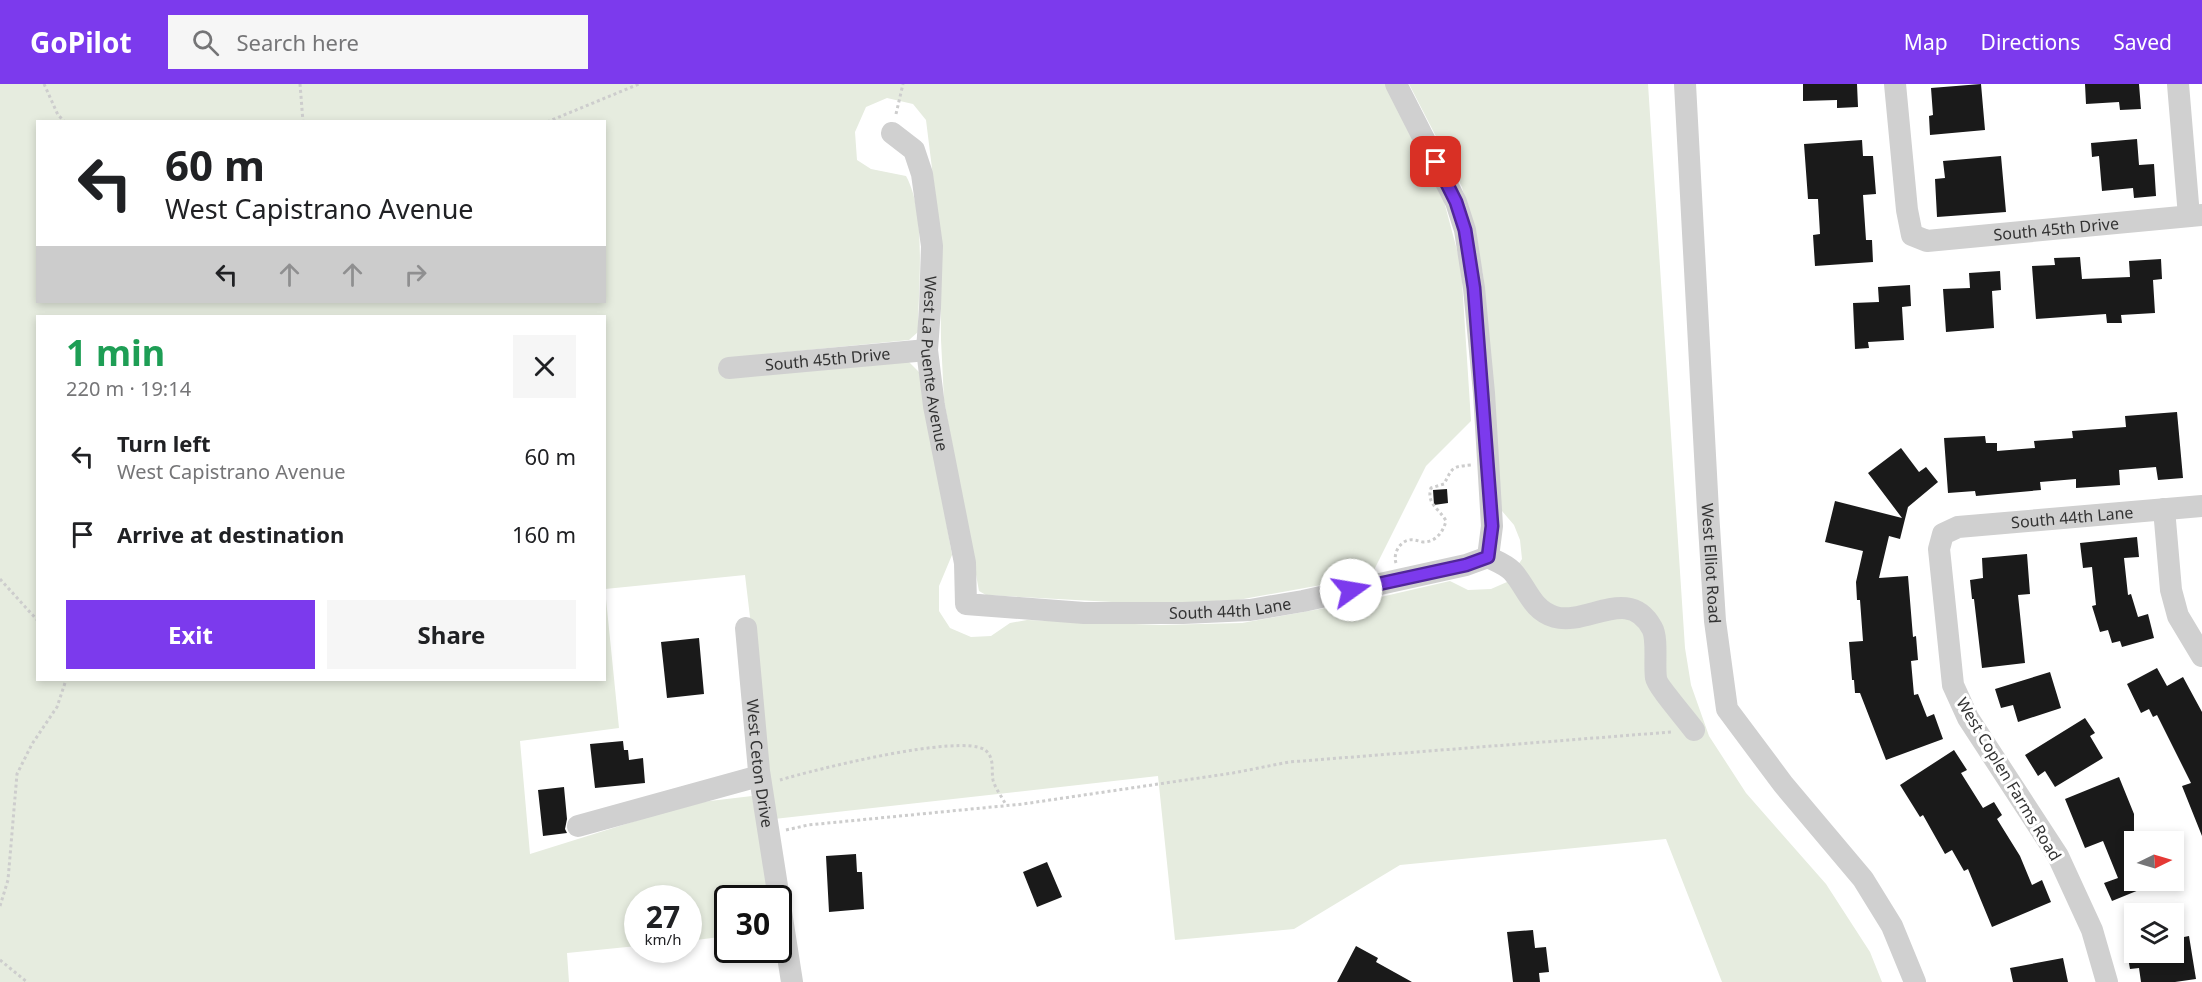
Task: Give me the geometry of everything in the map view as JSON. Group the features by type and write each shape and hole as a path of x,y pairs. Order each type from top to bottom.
{"street":[{"path":"1396,84 1456,202 1465,230 1474,288 1484,403 1492,526 1488,557 1505,565 1513,572 1540,611 1557,617 1573,618 1620,607 1631,609 1641,615 1653,629 1656,681 1694,730"},
{"name":"West Elliot Road","path":"1685,84 1715,621 1727,709 1783,784 1863,879 1892,926 1915,982"},
{"name":"South 45th Drive","path":"1895,84 1907,210 1912,235 1928,241 2195,216"},
{"path":"2178,84 2195,216"},
{"name":"West La Puente Avenue","path":"892,133 914,150 922,174 932,246 927,350 934,406 965,563 966,604"},
{"name":"South 45th Drive","path":"729,368 927,350"},
{"name":"South 44th Lane","path":"1943,534 1958,527 2202,506"},
{"path":"2164,509 2171,590 2178,615 2202,656"},
{"name":"West Coplen Farms Road","path":"1943,534 1939,549 1953,685 1968,718 2058,856 2092,930 2107,982"},
{"name":"South 44th Lane","path":"966,604 1084,613 1250,610 1466,565 1488,557"},
{"name":"West Ceton Drive","path":"746,628 760,780 792,982"},
{"path":"578,825 760,780"}],"path":[{"path":"44,84 58,115 63,120"},
{"path":"300,84 303,120"},
{"path":"552,120 639,84"},
{"path":"892,133 903,84"},
{"path":"1400,579 1394,558 1397,549 1405,541 1429,542 1441,534 1444,527 1446,521 1429,495 1431,488 1444,484 1449,471 1455,467 1487,463"},
{"path":"0,579 36,619"},
{"path":"0,906 8,880 17,774 32,744 57,707 66,681"},
{"path":"768,834 808,825 1006,806 1289,762 1694,730"},
{"path":"760,780 800,774 892,754 955,745 971,745 984,750 991,757 993,780 1006,806"},
{"path":"0,960 27,982"}],"shaded area":[{"path":"0,84 1385,84 1441,190 1461,265 1471,421 1426,466 1371,576 1238,600 1149,604 986,595 979,591 944,400 940,233 926,120 913,104 887,98 866,107 855,132 857,160 871,169 906,176 913,192 917,210 920,252 918,332 909,340 728,358 908,361 920,373 952,555 939,586 939,611 950,628 971,637 991,636 1010,623 1027,620 1161,625 1242,623 1359,602 1450,581 1468,590 1491,589 1507,582 1522,559 1520,540 1514,525 1502,511 1499,502 1483,274 1462,187 1409,84 1648,84 1685,648 1691,685 1709,736 1746,793 1826,884 1870,952 1882,982 1722,982 1666,839 1400,865 1294,929 1175,940 1158,776 774,819 745,575 606,589 606,315 36,315 36,681 606,681 606,599 619,728 520,741 530,854 693,803 752,796 769,885 714,885 714,938 702,939 702,885 624,885 624,947 567,953 569,982 0,982"}],"building":[{"path":"1803,84 1857,84 1858,107 1837,108 1837,100 1803,101"},
{"path":"1981,84 1985,130 1930,135 1929,116 1933,115 1931,88"},
{"path":"2085,84 2139,84 2141,109 2120,110 2119,102 2086,104"},
{"path":"2137,139 2139,165 2154,164 2156,196 2134,198 2133,188 2102,191 2099,156 2092,157 2091,143"},
{"path":"1862,140 1863,156 1873,156 1876,194 1863,195 1866,240 1872,240 1873,262 1815,266 1813,235 1820,234 1818,199 1808,199 1804,144"},
{"path":"2001,156 2006,212 1937,217 1935,179 1945,178 1943,161"},
{"path":"2080,257 2082,279 2130,277 2129,261 2161,259 2162,279 2153,280 2155,313 2121,315 2122,323 2107,323 2106,314 2036,319 2032,266 2055,265 2054,258"},
{"path":"2000,271 2001,290 1992,291 1994,328 1946,332 1943,289 1970,288 1969,273"},
{"path":"1910,285 1911,306 1902,307 1904,340 1868,342 1869,348 1855,349 1853,303 1879,302 1878,287"},
{"path":"2177,412 2183,478 2158,480 2156,467 2119,470 2120,485 2076,488 2076,479 2040,482 2041,490 1976,496 1975,491 1948,493 1944,438 1985,436 1986,443 1997,443 1997,451 2035,448 2034,441 2073,438 2072,431 2126,427 2125,416"},
{"path":"1901,448 1919,472 1926,467 1938,482 1908,507 1900,539 1889,536 1879,578 1908,576 1913,637 1916,636 1918,660 1911,661 1914,695 1918,694 1927,717 1934,714 1943,739 1886,760 1860,693 1855,693 1854,680 1852,680 1849,642 1863,641 1860,600 1857,600 1856,582 1863,551 1825,542 1835,501 1902,518 1868,473"},
{"path":"1447,489 1448,503 1434,505 1433,490"},
{"path":"2137,537 2139,557 2124,558 2128,595 2131,594 2138,617 2148,614 2154,638 2122,647 2120,641 2112,643 2108,630 2100,632 2092,606 2096,605 2092,567 2083,568 2080,543"},
{"path":"2027,554 2030,594 2018,595 2025,663 1982,668 1970,580 1983,578 1982,558"},
{"path":"699,638 704,694 667,698 661,642"},
{"path":"2157,668 2167,686 2183,677 2202,712 2202,836 2182,786 2191,783 2157,715 2153,717 2149,709 2141,713 2127,684"},
{"path":"2050,672 2061,708 2018,722 2013,705 2001,708 1995,689"},
{"path":"2085,718 2095,733 2090,736 2103,758 2055,787 2045,771 2038,776 2025,755"},
{"path":"623,741 624,750 628,750 629,760 643,758 645,783 595,788 590,744"},
{"path":"1954,750 1967,770 1961,773 1983,808 1994,802 2002,815 1997,819 2020,856 2032,885 2042,880 2051,902 1992,927 1968,869 1964,871 1952,850 1945,854 1923,815 1920,817 1900,785"},
{"path":"2119,777 2134,814 2134,831 2124,831 2124,891 2136,891 2112,901 2104,883 2118,878 2103,841 2085,848 2065,799"},
{"path":"564,787 567,833 543,836 538,790"},
{"path":"856,854 857,872 862,872 864,909 829,912 826,856"},
{"path":"1047,862 1062,897 1037,907 1023,872"},
{"path":"1533,930 1535,948 1546,947 1549,972 1539,973 1540,982 1513,982 1507,932"},
{"path":"2189,936 2196,979 2175,982 2141,982 2139,968 2130,969 2129,963 2184,963 2184,937"},
{"path":"1356,946 1378,958 1376,962 1412,982 1337,982"},
{"path":"2063,958 2068,982 2013,982 2010,968"}],"route":[{"path":"1351,590 1466,565 1488,557 1492,526 1484,393 1474,288 1465,230 1456,202 1436,162"}]}
